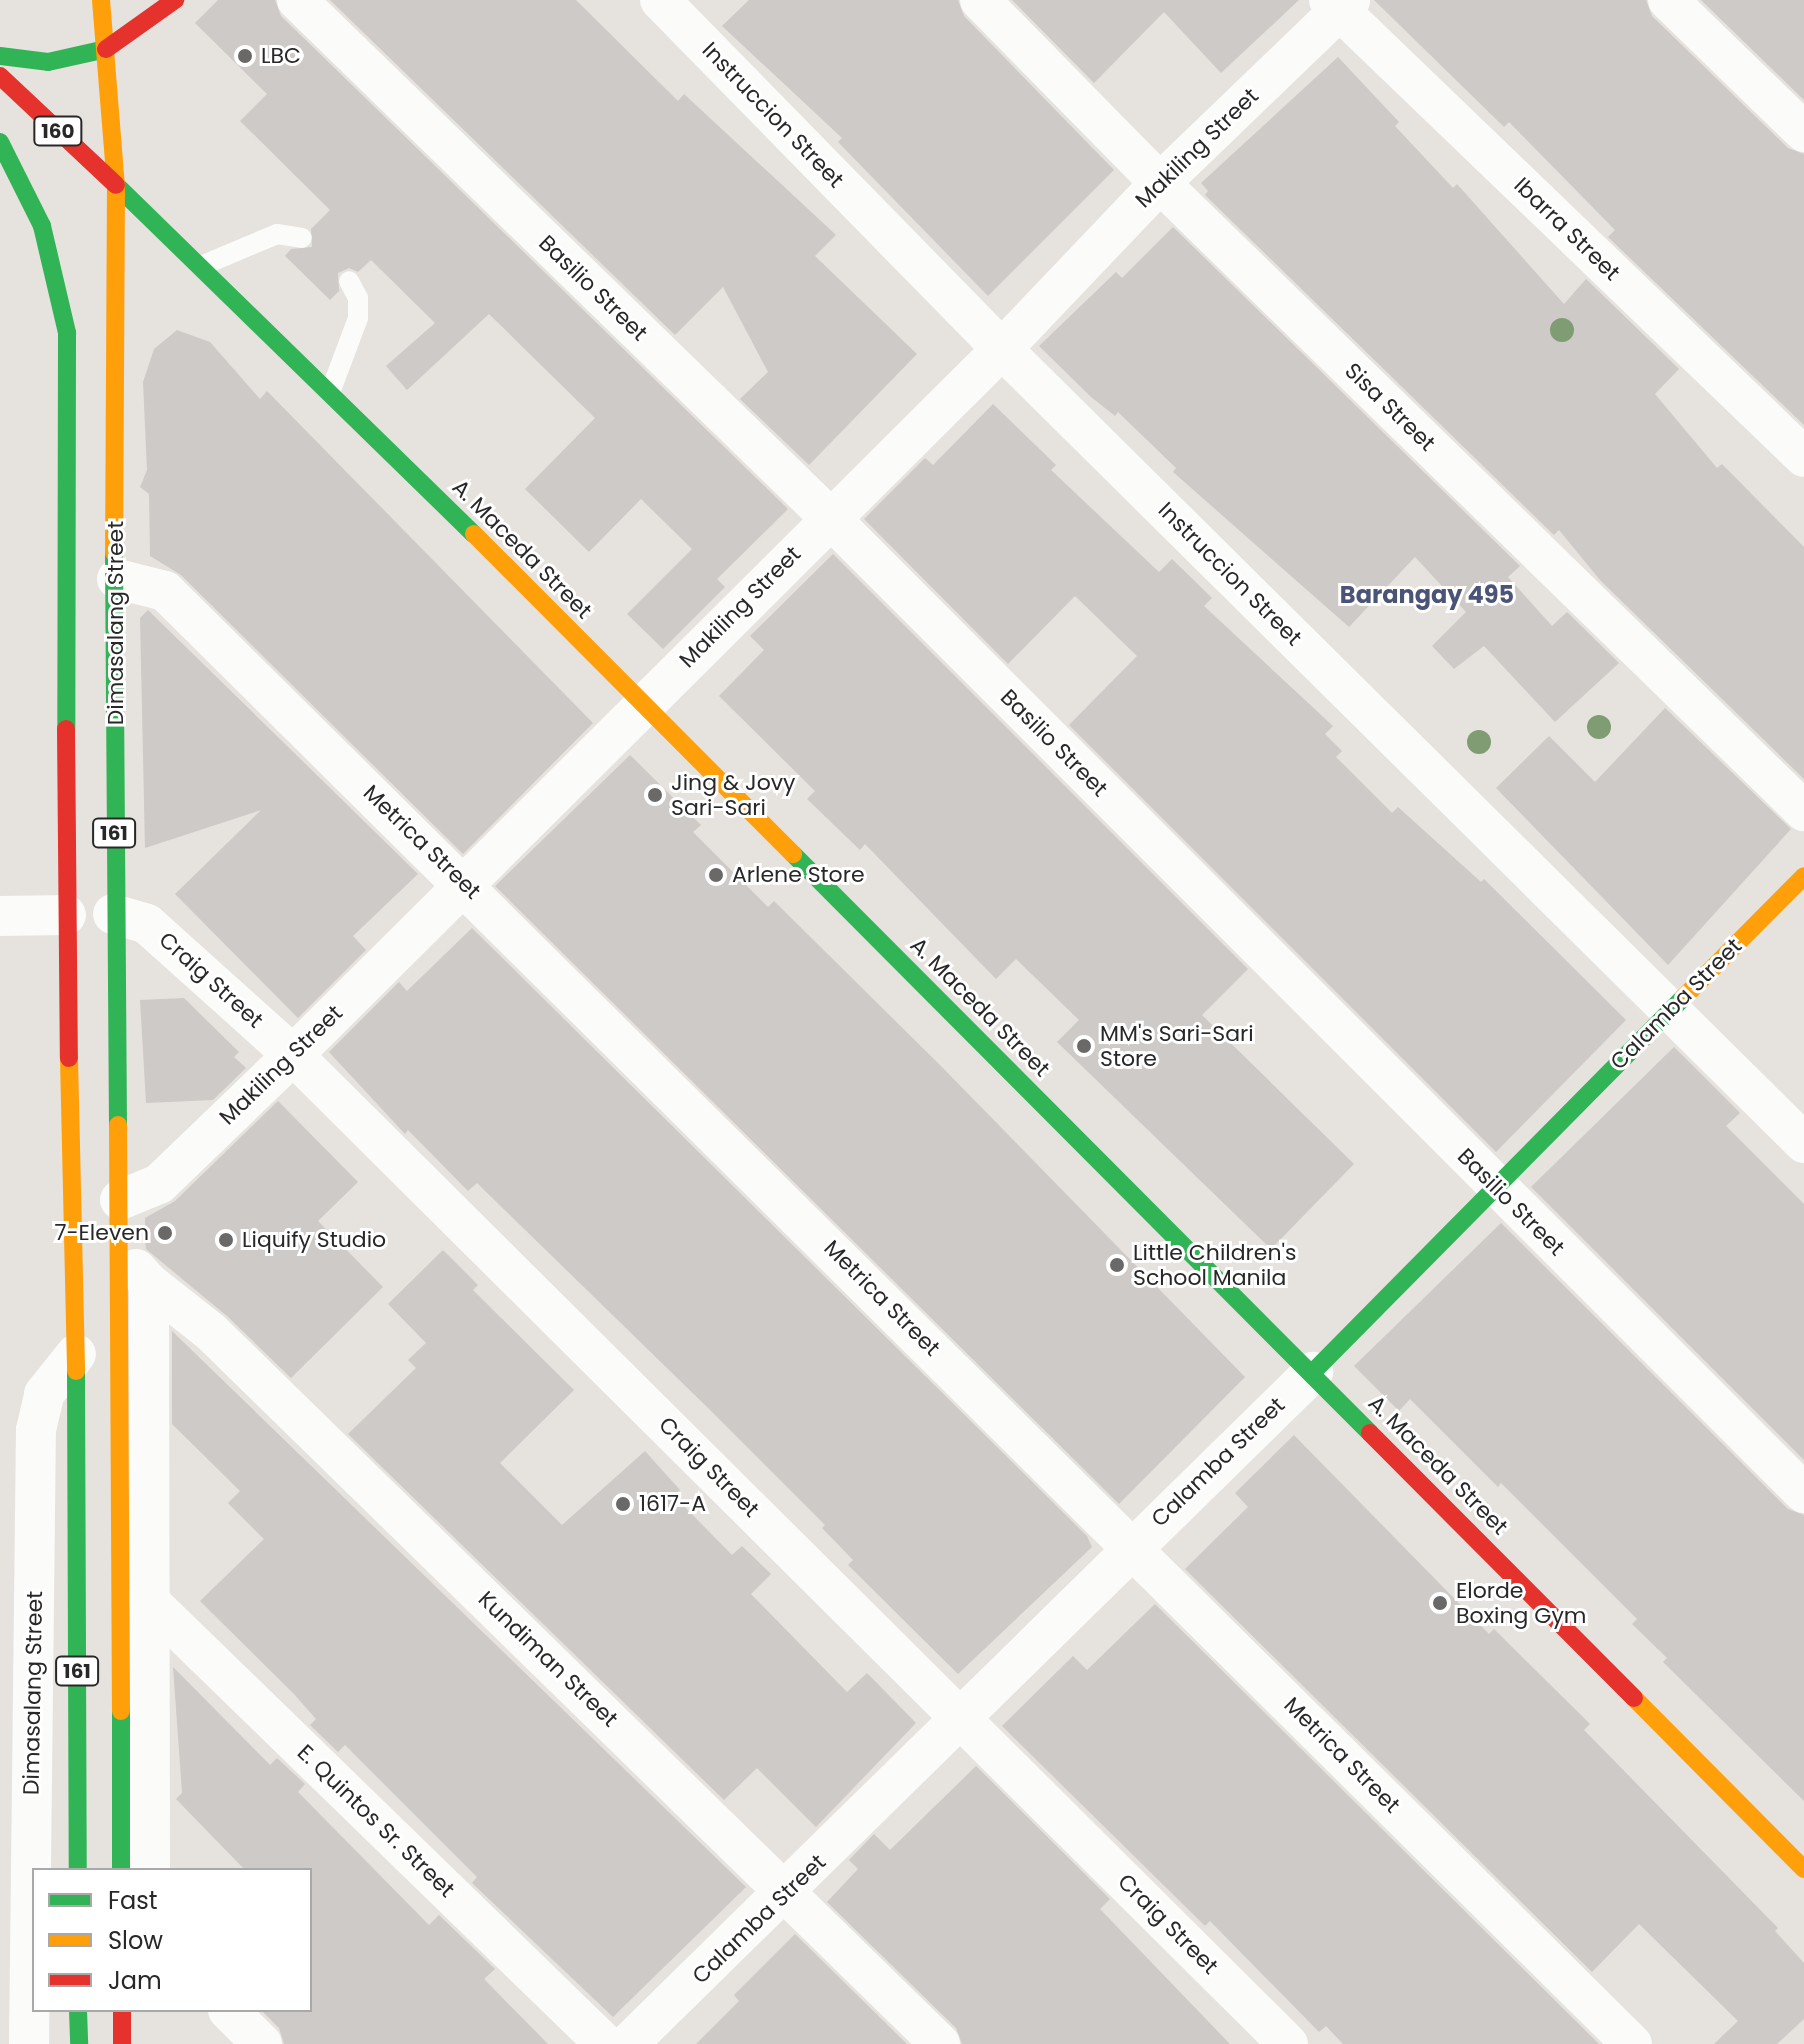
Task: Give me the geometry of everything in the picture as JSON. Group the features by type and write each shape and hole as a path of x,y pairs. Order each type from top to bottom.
{"main road":[{"name":"Dimasalang Street","path":"101,0 116,185 117,579 113,914 120,1200 121,1868"},
{"path":"0,56 48,62 106,49 175,0"},
{"name":"160","path":"0,76 116,185"},
{"name":"Dimasalang Street","path":"0,142 42,226 67,333 66,915 76,1354 78,1868"},
{"name":"A. Maceda Street","path":"116,185 331,390 1313,1372 1804,1869"},
{"name":"Calamba Street","path":"1313,1372 1804,876"},
{"path":"78,2012 79,2044"},
{"path":"122,2012 122,2044"}],"street":[{"name":"Basilio Street","path":"297,0 830,518 1496,1189 1804,1493"},
{"name":"Instruccion Street","path":"660,0 1002,349 1804,1143"},
{"name":"Sisa Street","path":"980,0 1160,183 1804,811"},
{"path":"1668,0 1804,132"},
{"name":"Makiling Street","path":"120,1200 159,1184 293,1055 1002,349 1160,183 1340,3"},
{"name":"Ibarra Street","path":"1340,3 1804,457"},
{"name":"Metrica Street","path":"117,579 165,591 466,885 1632,2044"},
{"name":"Craig Street","path":"113,914 147,924 293,1055 1288,2044"},
{"path":"0,916 66,915"},
{"path":"118,1247 149,1283 147,1599 150,1868"},
{"name":"Kundiman Street","path":"149,1283 211,1332 788,1892 940,2044"},
{"name":"Dimasalang Street","path":"29,2044 36,1430 44,1394 76,1354"},
{"name":"Calamba Street","path":"628,2044 788,1892 1132,1546 1313,1372"},
{"name":"E. Quintos Sr. Street","path":"147,1599 605,2044"},
{"path":"230,2012 262,2044"}],"lane":[{"path":"201,266 277,234 302,238"},
{"path":"331,390 358,318 358,298 349,281"}],"building":[{"path":"218,0 275,0 281,16 788,509 717,579 725,587 663,649 627,614 692,549 641,499 589,552 525,489 595,418 489,314 407,390 386,366 435,323 371,260 358,272 349,268 338,273 339,291 330,300 285,256 291,249 312,247 311,229 330,210 240,121 267,94 195,23"},
{"path":"330,0 576,0 678,101 684,94 836,235 815,256 917,354 809,465 740,399 768,372 723,287 675,335"},
{"path":"749,0 958,0 964,16 1114,170 988,296 838,142 842,138 722,26"},
{"path":"1012,0 1299,0 1221,73 1164,12 1094,83"},
{"path":"1374,0 1646,0 1652,16 1788,148 1804,154 1804,425 1608,237 1615,230 1509,122 1504,127"},
{"path":"1701,0 1804,0 1804,100"},
{"path":"1338,57 1399,122 1395,126 1453,188 1457,184 1564,304 1586,279 1679,369 1655,394 1717,468 1722,464 1804,547 1804,779 1600,580 1559,530 1554,535 1205,195 1208,191 1201,183"},
{"path":"1173,227 1520,566 1508,577 1552,626 1567,612 1619,663 1555,722 1484,646 1454,669 1432,646 1466,612 1415,557 1349,627 1173,472 1176,468 1118,412 1115,416 1091,397 1039,346 1116,272 1122,278"},
{"path":"177,330 210,342 260,399 267,391 593,723 463,854 181,575 150,556 149,494 140,487 147,470 143,382 154,349"},
{"path":"993,404 1056,465 1051,470 1159,572 1172,559 1212,598 1204,606 1333,726 1325,734 1342,751 1336,757 1392,813 1398,807 1481,882 1484,879 1626,1020 1496,1152 1069,725 1137,656 1075,596 1008,664 864,519 925,458 933,465"},
{"path":"833,554 1248,969 1202,1015 1354,1164 1271,1249 1057,1042 1079,1020 1016,959 996,979 865,844 860,850 807,799 815,791 719,696 764,650 750,636"},
{"path":"148,610 418,874 353,936 366,950 298,1018 175,894 261,810 145,848 140,618"},
{"path":"1665,708 1791,829 1668,965 1496,788 1549,736 1595,782"},
{"path":"630,755 701,825 693,832 768,907 774,901 940,1065 1245,1377 1119,1504 495,886"},
{"path":"472,928 1087,1536 1092,1547 958,1674 848,1565 853,1560 822,1528 825,1525 706,1406 477,1183 468,1191 408,1130 405,1134 329,1052 399,982 407,991"},
{"path":"184,998 239,1052 234,1057 246,1068 213,1100 146,1103 140,1000"},
{"path":"1674,1047 1740,1113 1726,1126 1804,1204 1804,1460 1531,1187"},
{"path":"278,1101 358,1182 318,1221 383,1287 291,1378 227,1316 146,1249 145,1240 145,1218 175,1201"},
{"path":"1501,1223 1788,1509 1804,1515 1804,1801 1663,1662 1667,1658 1632,1624 1637,1619 1501,1483 1498,1487 1410,1399 1399,1411 1354,1366"},
{"path":"443,1250 478,1285 473,1290 574,1390 500,1463 562,1525 645,1451 680,1490 674,1496 732,1555 742,1546 771,1574 751,1594 847,1692 867,1673 916,1723 816,1827 757,1768 724,1800 348,1434 416,1368 408,1360 426,1343 388,1304"},
{"path":"172,1331 746,1887 613,2017 472,1883 477,1877 345,1745 338,1752 310,1725 316,1719 294,1694 200,1601 264,1539 228,1503 240,1491 172,1424"},
{"path":"1294,1435 1489,1634 1494,1629 1590,1724 1584,1730 1778,1928 1775,1931 1804,1963 1804,2019 1777,2044 1714,2044 1738,2021 1639,1924 1592,1972 1185,1569 1248,1507 1235,1493"},
{"path":"1155,1604 1599,2044 1343,2044 1326,2026 1319,2032 1210,1921 1205,1926 1002,1726 1073,1656 1087,1670"},
{"path":"173,1667 270,1765 277,1758 305,1784 298,1792 429,1925 439,1915 495,1969 484,1979 548,2044 284,2044 279,2028 263,2012 312,2012 312,1868 243,1868 176,1799 182,1793"},
{"path":"976,1766 1110,1899 1100,1909 1230,2044 962,2044 956,2028 827,1902 858,1869 849,1860 874,1834 890,1850"},
{"path":"795,1934 907,2044 696,2044 739,2001 734,1995"}],"traffic: fast":[{"path":"0,56 48,62 106,49"},
{"path":"0,142 42,226 67,333 66,729"},
{"path":"116,185 474,534"},
{"path":"114,553 118,1125"},
{"path":"793,854 1370,1433"},
{"path":"1313,1372 1684,997"},
{"path":"76,1371 78,1868"},
{"path":"121,1711 121,1868"},
{"path":"78,2012 79,2044"}],"traffic: slow":[{"path":"101,0 116,185 114,553"},
{"path":"474,534 793,854"},
{"path":"1684,997 1804,876"},
{"path":"69,1058 76,1371"},
{"path":"118,1125 121,1711"},
{"path":"1634,1698 1804,1869"}],"traffic: jam":[{"path":"106,49 175,0"},
{"path":"0,76 116,185"},
{"path":"66,729 69,1058"},
{"path":"1370,1433 1634,1698"},
{"path":"122,2012 122,2044"}],"place":[{"name":"LBC","path":"245,56"},
{"name":"Jing & Jovy Sari-Sari","path":"655,795"},
{"name":"Arlene Store","path":"716,875"},
{"name":"MM's Sari-Sari Store","path":"1084,1046"},
{"name":"7-Eleven","path":"165,1233"},
{"name":"Liquify Studio","path":"226,1240"},
{"name":"Little Children's School Manila","path":"1117,1265"},
{"name":"1617-A","path":"623,1504"},
{"name":"Elorde Boxing Gym","path":"1440,1603"}],"district":[{"name":"Barangay 495","path":"1427,595"}]}
